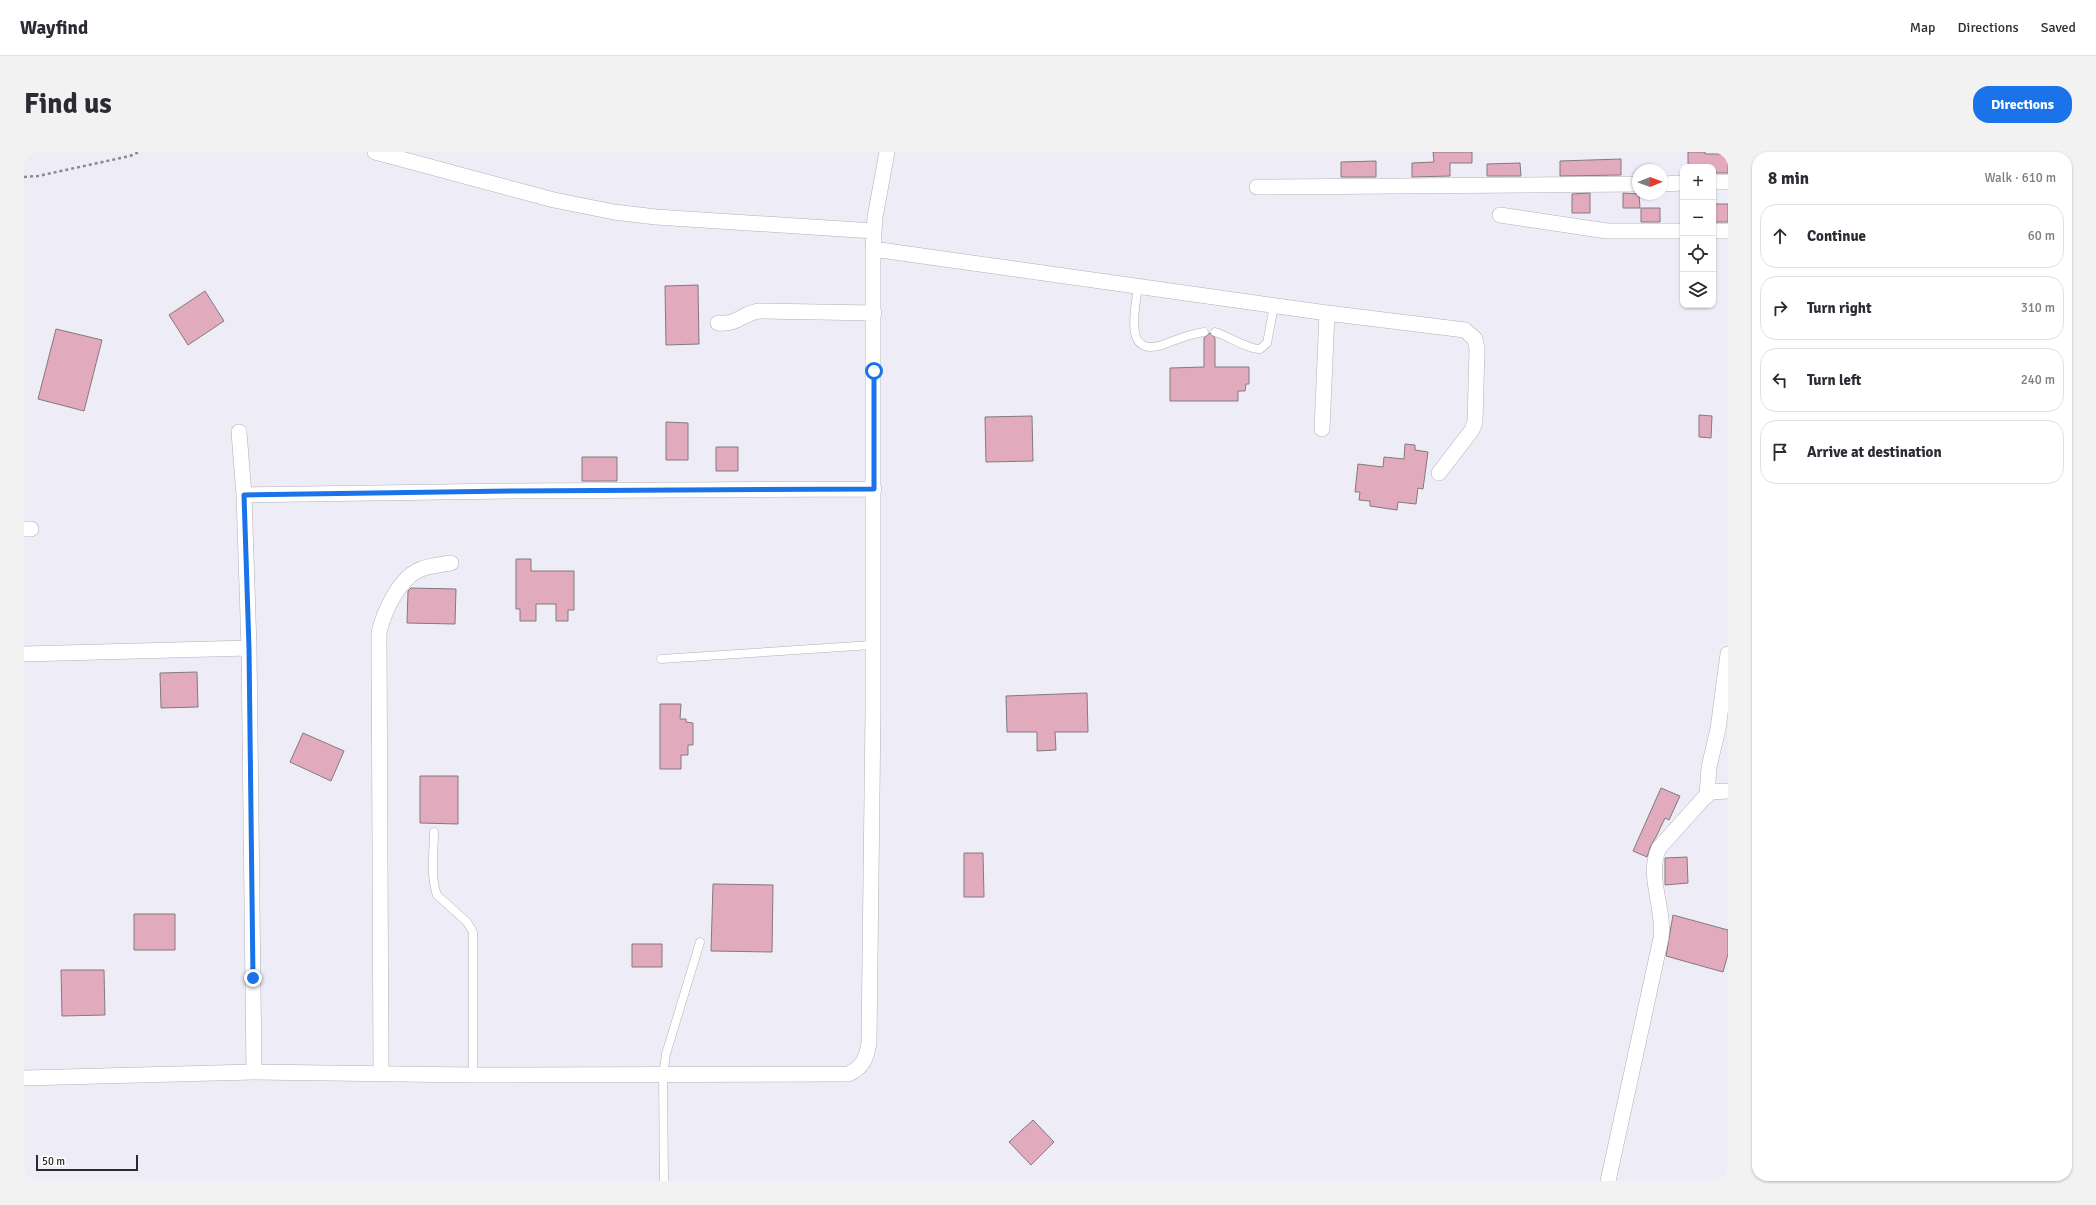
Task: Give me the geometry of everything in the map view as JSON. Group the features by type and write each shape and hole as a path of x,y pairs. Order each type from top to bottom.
{"street":[{"path":"375,152 554,200 614,212 656,218 874,231"},
{"path":"24,1078 254,1072 472,1075 848,1074 854,1072 864,1062 869,1042 874,489 873,249 874,231 887,152"},
{"path":"1716,182 1728,182"},
{"path":"1668,184 1680,183"},
{"path":"1257,187 1632,184"},
{"path":"1500,215 1607,231 1680,231"},
{"path":"1716,231 1728,231"},
{"path":"873,249 1274,306 1465,330 1475,339 1477,348 1475,422 1472,430 1439,473"},
{"path":"718,323 732,324 746,314 760,311 874,313"},
{"path":"1322,429 1327,313"},
{"path":"239,432 244,495 249,648 254,1072"},
{"path":"244,495 520,490 874,489"},
{"path":"381,1074 379,632 386,610 411,575 426,567 450,564"},
{"path":"24,654 249,648"},
{"path":"1707,795 1709,767 1718,729 1728,654"},
{"path":"1608,1181 1661,938 1662,917 1654,865 1656,855 1659,848 1707,795 1711,792 1728,791"}],"lane":[{"path":"1138,286 1133,329 1142,344 1149,347 1160,346 1187,335 1204,332"},
{"path":"1215,332 1237,340 1249,348 1260,349 1264,347 1268,340 1274,306"},
{"path":"661,659 872,645"},
{"path":"434,832 437,895 467,922 473,932 472,1075"},
{"path":"664,1181 663,1075 672,1034 700,942"}],"path":[{"path":"24,177 38,176 123,158 139,152"}],"building":[{"path":"1433,152 1472,152 1472,163 1450,163 1450,176 1412,177 1412,163 1434,162"},
{"path":"1688,152 1728,154 1728,173 1716,173 1716,164 1688,164"},
{"path":"1621,159 1621,175 1560,176 1560,161"},
{"path":"1376,161 1376,177 1341,177 1341,162"},
{"path":"1520,163 1521,176 1487,176 1487,164"},
{"path":"1590,193 1590,213 1572,213 1572,194"},
{"path":"1623,193 1632,194 1632,200 1639,200 1640,208 1623,208"},
{"path":"1716,204 1728,204 1728,222 1716,222"},
{"path":"1641,208 1660,208 1660,222 1641,222"},
{"path":"698,285 699,344 666,345 665,286"},
{"path":"205,291 224,321 188,345 169,315"},
{"path":"56,329 102,340 84,411 38,399"},
{"path":"1210,333 1215,338 1215,367 1249,367 1249,384 1246,384 1245,391 1238,391 1238,401 1170,401 1170,368 1204,367 1204,338"},
{"path":"1699,415 1712,416 1711,438 1699,437"},
{"path":"1032,416 1033,461 986,462 985,417"},
{"path":"666,422 688,423 688,460 666,460"},
{"path":"1405,444 1415,445 1415,450 1428,452 1423,489 1418,488 1416,504 1398,502 1397,510 1370,506 1370,501 1359,500 1360,492 1355,492 1358,464 1383,467 1384,457 1404,459"},
{"path":"716,447 738,447 738,471 716,471"},
{"path":"582,457 617,457 617,481 582,481"},
{"path":"516,559 531,559 531,571 574,571 574,610 568,610 568,621 556,621 556,604 536,604 536,621 520,621 520,609 516,609"},
{"path":"411,588 456,589 455,624 407,623 408,591"},
{"path":"197,672 198,707 161,708 160,673"},
{"path":"1087,693 1088,732 1055,732 1056,750 1037,751 1037,732 1007,732 1006,696"},
{"path":"660,704 681,704 680,719 686,719 686,722 693,723 693,745 688,745 688,755 681,755 681,769 660,769"},
{"path":"303,733 344,751 331,781 290,762"},
{"path":"420,776 458,776 458,824 420,823"},
{"path":"1661,788 1680,796 1669,820 1665,818 1651,845 1647,857 1633,851"},
{"path":"964,853 983,853 984,897 964,897"},
{"path":"1687,857 1688,883 1665,885 1665,858"},
{"path":"713,884 773,885 772,952 711,951"},
{"path":"134,914 175,914 175,950 134,950"},
{"path":"1673,915 1728,930 1728,954 1723,972 1666,956"},
{"path":"632,944 662,944 662,967 632,967"},
{"path":"61,970 104,970 105,1015 62,1016"},
{"path":"1033,1120 1054,1142 1031,1165 1009,1142"}],"route":[{"path":"253,978 249,648 244,495 512,491 874,489 874,371"}]}
